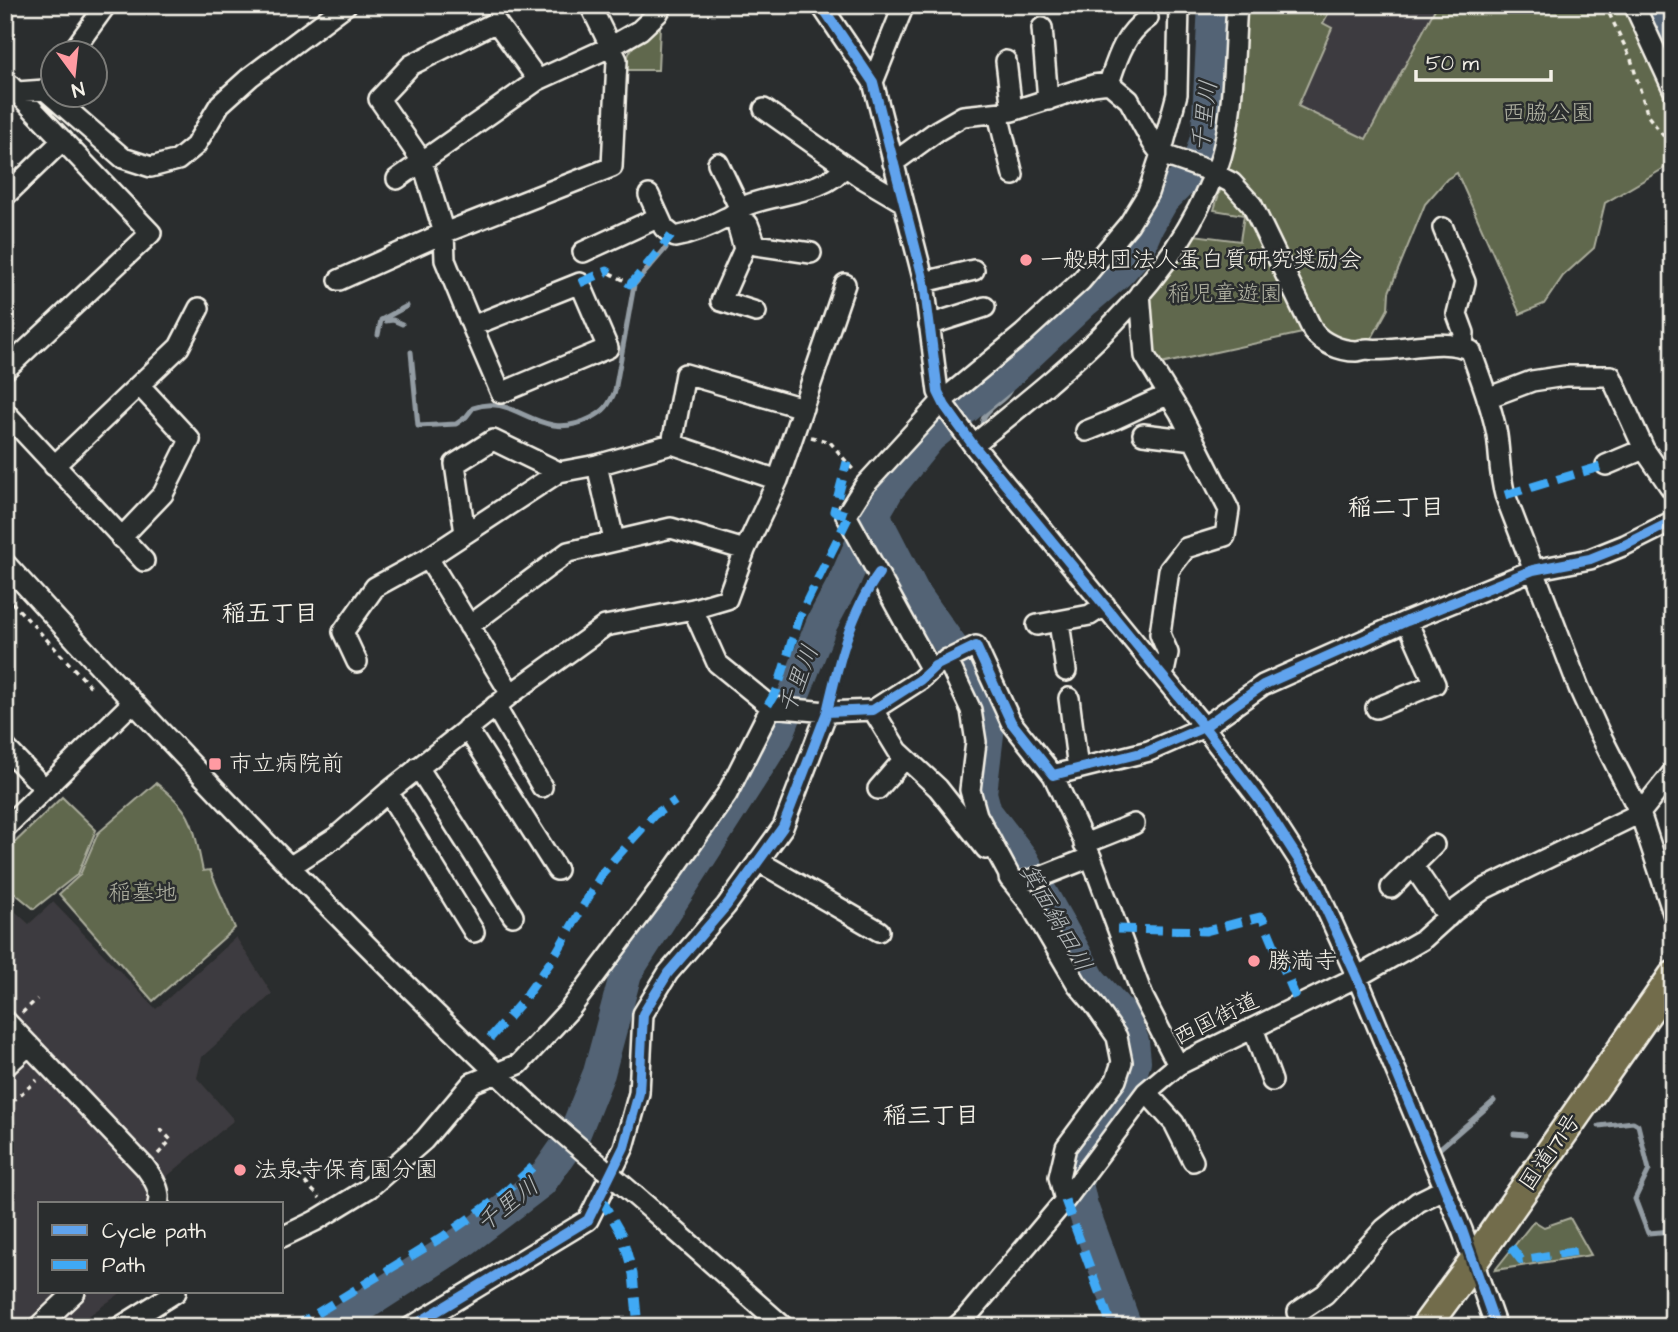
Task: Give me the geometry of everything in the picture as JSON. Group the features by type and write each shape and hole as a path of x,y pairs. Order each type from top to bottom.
{"highway":[{"name":"国道171号","path":"1425,1327 1673,976"}],"street":[{"path":"82,38 106,5"},
{"path":"73,108 123,158 150,167 178,160 195,146 220,104 250,77 346,5"},
{"path":"339,280 444,233 612,167 617,60 590,5"},
{"path":"397,178 538,80 640,30 658,13 662,5"},
{"path":"821,5 873,82 924,282 938,392 971,444 1204,727 1264,806 1315,885 1357,977 1444,1189 1496,1327"},
{"path":"873,82 904,5"},
{"path":"1065,1199 1059,1177 1066,1147 1116,1080 1122,1062 1117,1037 1077,984 972,803 970,781 975,742 971,710 943,662 877,569 846,515 865,485 944,403 1081,281 1129,224 1148,193 1164,156 1177,93 1179,5"},
{"path":"971,444 1077,358 1140,293 1182,240 1211,172 1227,125 1237,5"},
{"path":"1634,5 1673,89"},
{"path":"1110,83 1121,46 1131,32 1149,18"},
{"path":"472,326 580,284 608,348 501,393 472,326 445,260 444,233 422,161 379,99 411,65 496,22 538,80"},
{"path":"1042,28 1048,100"},
{"path":"1006,61 1005,112 1013,175"},
{"path":"893,163 963,116 1005,112 1093,85 1110,83 1129,100 1152,142 1164,156 1211,172 1238,188 1252,205 1313,331 1321,340 1357,351 1366,349 1374,352 1418,345 1463,347 1471,351 1497,436 1499,472 1504,495 1598,730 1640,813 1673,914"},
{"path":"11,86 38,85"},
{"path":"5,370 151,233 11,86"},
{"path":"764,109 845,166 903,202"},
{"path":"5,196 63,140"},
{"path":"718,163 756,245 811,253"},
{"path":"649,195 664,228 675,237 695,231 739,209 830,180 845,166"},
{"path":"739,209 744,249 721,301 756,312"},
{"path":"583,252 659,218"},
{"path":"1443,228 1465,282 1457,314 1464,333 1463,347"},
{"path":"924,282 974,270"},
{"path":"290,866 336,837 510,694 605,626 693,610 727,599 745,550 778,480 845,284"},
{"path":"1140,293 1145,356 1194,440 1229,510 1225,536 1186,548 1169,570 1160,634 1168,653 1163,677"},
{"path":"929,325 985,307"},
{"path":"54,466 179,347 199,308"},
{"path":"672,444 685,374 803,408"},
{"path":"1487,398 1532,381 1565,376 1611,376 1644,449 1673,491"},
{"path":"121,538 163,494 190,440 139,385"},
{"path":"1086,431 1113,422 1145,404 1168,396"},
{"path":"5,412 144,561"},
{"path":"1143,434 1194,440"},
{"path":"465,533 455,464 493,440 559,472"},
{"path":"357,662 343,632 374,587 428,558 559,472 597,465 672,444 778,480"},
{"path":"1606,465 1644,449"},
{"path":"597,465 614,540"},
{"path":"1053,775 1149,751 1204,727 1264,685 1407,621 1534,570 1590,559 1673,521"},
{"path":"469,626 568,552 671,528 745,550"},
{"path":"428,558 510,694"},
{"path":"5,563 132,703 495,1072 784,1327"},
{"path":"1037,625 1090,615 1105,605"},
{"path":"693,610 718,663 771,707 827,712 873,710 943,662 976,646 1011,722 1053,775 1088,850 1143,996 1178,1065"},
{"path":"1376,708 1435,684 1407,621"},
{"path":"1059,622 1066,671"},
{"path":"1069,698 1078,768"},
{"path":"5,828 132,703"},
{"path":"495,706 542,787"},
{"path":"284,1236 315,1221 369,1188 424,1140 472,1083 519,1064 569,1009 662,886 727,794 771,707"},
{"path":"873,710 898,751 938,788 951,807 1018,883"},
{"path":"411,1327 588,1220 624,1147 639,1093 643,1014 668,973 726,906 783,827 827,712"},
{"path":"467,728 557,870"},
{"path":"5,747 45,789"},
{"path":"878,789 905,758"},
{"path":"418,767 513,916"},
{"name":"西国街道","path":"956,1327 1065,1199 1146,1092 1178,1065 1357,977 1422,940 1484,889 1640,813 1673,772"},
{"path":"388,792 474,932"},
{"path":"1018,883 1043,876 1134,824"},
{"path":"1391,888 1434,845"},
{"path":"758,861 879,931"},
{"path":"1413,866 1448,917"},
{"path":"12,1018 29,1045 145,1167 155,1181 159,1202"},
{"path":"1253,1028 1272,1082"},
{"path":"5,1067 29,1045"},
{"path":"1146,1092 1174,1123 1193,1161"},
{"path":"1298,1312 1325,1294 1384,1229 1418,1202 1444,1189"},
{"path":"38,1327 73,1294"},
{"path":"120,1327 173,1294"}],"path":[{"path":"1605,5 1631,59 1648,116 1672,147"},
{"path":"610,272 627,282"},
{"path":"794,432 830,442 865,485"},
{"path":"5,595 100,696"},
{"path":"12,1018 37,999"},
{"path":"5,1108 42,1075"},
{"path":"151,1161 171,1140 159,1128"},
{"path":"298,1175 321,1199"}],"shaded area":[{"path":"1333,5 1437,5 1366,139 1298,106 1332,28 1323,23"},
{"path":"5,902 29,924 53,902 156,1009 236,937 272,994 202,1057 197,1078 234,1120 164,1179 167,1202 38,1202 38,1294 119,1294 73,1327 5,1327"}],"green space":[{"name":"西脇公園","path":"1246,5 1333,5 1323,23 1332,28 1298,106 1366,139 1437,5 1623,5 1663,89 1673,123 1673,163 1605,203 1594,248 1563,276 1544,304 1520,314 1457,173 1447,179 1425,204 1389,292 1388,309 1369,343 1358,345 1324,336 1226,172"},
{"path":"660,26 658,70 626,70 628,55 632,49"},
{"name":"稲児童遊園","path":"1222,184 1246,208 1307,332 1156,365 1153,360 1149,300 1179,262 1177,260 1194,235 1240,241 1244,215 1214,210"},
{"name":"稲墓地","path":"156,783 178,803 190,821 203,871 210,870 235,928 153,1001 59,894 80,875 98,833"},
{"path":"62,797 96,830 78,874 34,909 5,885 5,852"},
{"path":"1570,1218 1591,1255 1495,1270 1534,1221 1544,1227"}],"waterway":[{"name":"千里川","path":"330,1327 465,1240 541,1182 574,1135 599,1073 626,973 777,737 822,623 889,488 930,437 1011,371 1119,272 1137,252 1163,200 1195,173 1207,135 1214,5"},
{"path":"1653,5 1673,49"},
{"path":"411,352 418,426 456,424 473,408 488,405 502,406 556,425 572,425 591,418 606,407 615,391 634,285 666,248"},
{"path":"378,335 381,320 407,306"},
{"path":"385,318 386,321 393,320 402,324"},
{"path":"982,429 988,412 1008,394 1011,388 1011,371"},
{"path":"978,380 986,390"},
{"name":"箕面鍋田川","path":"875,512 914,593 961,660 982,705 988,734 981,793 986,812 1023,860 1091,981 1122,1015 1133,1041 1135,1061 1130,1079 1082,1146 1073,1166 1082,1206 1126,1327"},
{"path":"1440,1155 1438,1150 1494,1101"},
{"path":"1599,1126 1633,1122 1638,1125 1649,1170 1635,1199 1648,1233 1673,1231"},
{"path":"1514,1134 1525,1135"},
{"path":"1479,1306 1485,1327"}],"marked path":[{"path":"627,282 633,282 671,236"},
{"path":"580,283 607,271 610,273"},
{"path":"846,515 834,511 847,462"},
{"path":"1505,495 1606,465"},
{"path":"768,705 777,690 800,615 848,518"},
{"path":"490,1038 521,1003 554,957 603,872 654,815 675,801"},
{"path":"1117,929 1206,931 1260,917 1299,1005"},
{"path":"294,1327 444,1236 500,1197 538,1162"},
{"path":"600,1197 622,1235 633,1274 638,1327"},
{"path":"1065,1200 1112,1327"},
{"path":"1511,1247 1521,1260 1578,1251"}],"cycle path":[{"path":"821,5 873,82 924,282 938,392 945,406 973,445 1204,727 1264,806 1315,885 1357,977 1462,1230 1496,1327"},
{"path":"411,1327 588,1220 624,1147 639,1093 643,1014 668,973 726,906 783,827 827,712 873,710 920,680 935,666 976,646 1011,722 1053,775 1149,751 1204,727 1263,685 1407,621 1533,570 1590,559 1673,521"},
{"path":"827,712 853,622 879,573"}],"place":[{"name":"一般財団法人蛋白質研究奨励会","path":"1026,260"},
{"name":"市立病院前","path":"215,764"},
{"name":"勝満寺","path":"1254,961"},
{"name":"法泉寺保育園分園","path":"240,1170"}],"district":[{"name":"稲二丁目","path":"1396,508"},
{"name":"稲五丁目","path":"270,614"},
{"name":"稲三丁目","path":"931,1116"}]}
